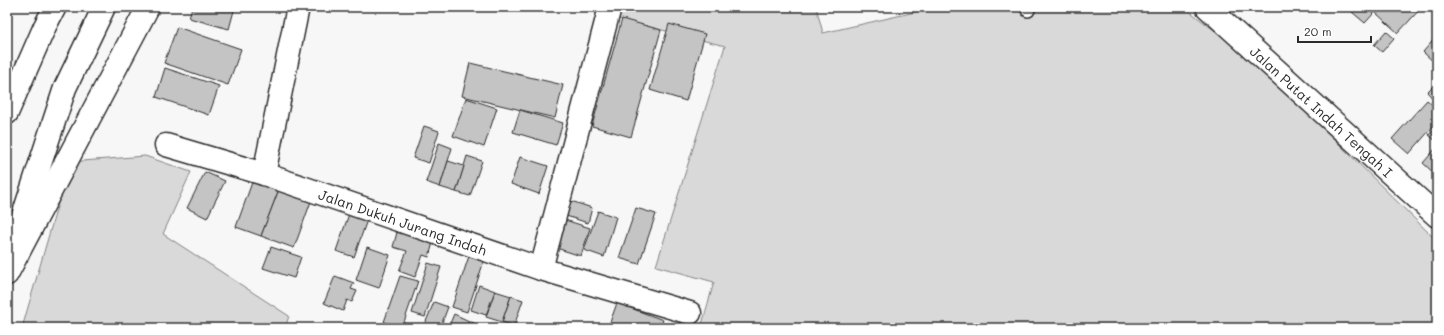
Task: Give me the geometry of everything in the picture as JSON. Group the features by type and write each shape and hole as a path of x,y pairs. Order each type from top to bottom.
{"main road":[{"path":"7,112 45,26 56,7"},
{"path":"7,265 64,88 104,7"},
{"path":"7,274 148,7"},
{"path":"264,174 298,7"},
{"path":"541,269 610,7"},
{"name":"Jalan Putat Indah Tengah I","path":"1207,7 1437,216"},
{"name":"Jalan Dukuh Jurang Indah","path":"166,145 264,174 541,269 690,313"}],"shaded area":[{"path":"619,7 816,7 823,33 937,7 1184,7 1258,64 1437,241 1437,328 701,328 714,282 656,266 725,46 615,18"},
{"path":"145,156 191,172 163,234 289,316 285,328 22,328 70,162"}],"building":[{"path":"192,7 235,7 229,29 189,18"},
{"path":"1357,7 1422,7 1398,33 1375,12 1365,23 1352,12"},
{"path":"622,19 661,30 631,137 592,126"},
{"path":"669,24 705,34 686,101 650,90"},
{"path":"177,27 241,49 228,85 164,63"},
{"path":"1386,31 1394,38 1382,52 1374,45"},
{"path":"1437,36 1437,65 1423,52"},
{"path":"470,63 563,85 555,118 462,96"},
{"path":"165,68 219,86 209,115 156,97"},
{"path":"1437,82 1437,103 1427,92"},
{"path":"466,98 497,108 484,147 453,136"},
{"path":"1427,100 1437,109 1437,122 1409,154 1392,139"},
{"path":"520,110 563,123 556,145 513,132"},
{"path":"1437,125 1437,142 1429,135"},
{"path":"424,126 439,131 429,163 413,158"},
{"path":"439,143 452,148 440,187 426,182"},
{"path":"1437,147 1437,176 1423,163"},
{"path":"467,156 482,161 470,196 456,192"},
{"path":"520,157 548,166 539,194 511,184"},
{"path":"448,161 464,166 456,192 440,187"},
{"path":"205,172 225,181 207,218 187,208"},
{"path":"255,174 281,184 261,236 236,227"},
{"path":"281,184 313,196 294,248 261,236"},
{"path":"565,199 592,208 588,223 560,214"},
{"path":"636,208 656,214 639,264 619,258"},
{"path":"350,211 368,217 354,257 336,251"},
{"path":"598,211 616,217 604,257 584,250"},
{"path":"562,219 590,228 581,256 553,247"},
{"path":"399,225 435,235 429,257 423,255 415,277 399,271 407,251 393,247"},
{"path":"271,247 301,257 294,278 263,268"},
{"path":"367,247 390,255 379,288 356,280"},
{"path":"469,256 484,261 467,312 452,307"},
{"path":"428,263 441,267 425,317 412,313"},
{"path":"335,276 354,283 351,289 357,291 352,302 347,300 343,311 324,303"},
{"path":"400,276 418,281 402,328 384,322"},
{"path":"479,285 495,291 486,315 471,310"},
{"path":"495,291 511,296 502,322 486,317"},
{"path":"511,296 523,300 514,326 502,322"},
{"path":"434,302 448,307 440,328 425,324"},
{"path":"617,303 663,320 660,328 608,328"},
{"path":"454,314 469,321 466,328 448,328"},
{"path":"469,321 486,328 466,328"}]}
